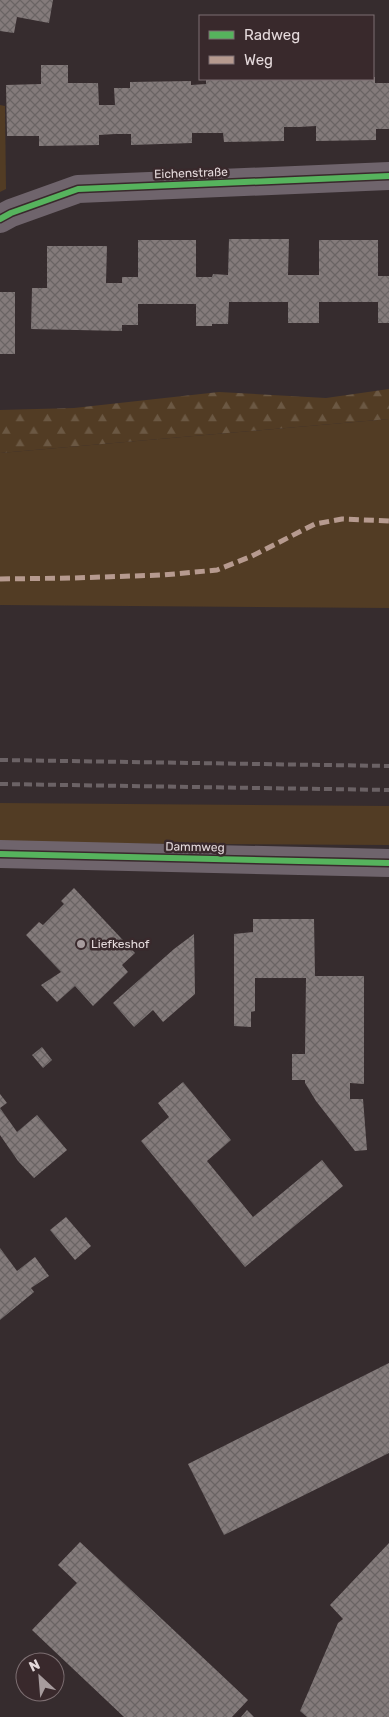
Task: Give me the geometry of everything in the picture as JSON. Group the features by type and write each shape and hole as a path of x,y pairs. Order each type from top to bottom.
{"street":[{"name":"Eichenstraße","path":"0,219 11,213 78,189 389,176"},
{"name":"Dammweg","path":"0,854 389,863"}],"green space":[{"path":"0,105 5,106 6,189 0,192"},
{"path":"389,389 389,419 0,453 0,410 74,408 219,392 326,398"},
{"path":"389,419 389,608 0,605 0,453"},
{"path":"0,803 389,806 389,845 0,843"}],"building":[{"path":"0,0 53,0 49,23 17,17 14,33 0,31"},
{"path":"41,65 68,65 68,83 98,83 99,105 115,105 114,88 130,88 130,82 191,81 191,85 206,84 206,80 374,80 375,77 375,83 389,83 389,129 376,129 376,140 316,141 316,126 284,127 284,141 224,142 223,133 192,133 192,143 131,145 131,134 99,135 99,145 39,146 39,136 7,136 6,85 41,84"},
{"path":"229,239 289,239 288,275 319,275 319,240 378,240 378,276 389,276 389,323 378,323 378,302 319,302 319,323 288,323 288,302 229,302 228,324 196,326 196,304 138,304 138,325 122,325 122,331 31,329 32,288 47,288 47,246 107,246 106,283 122,283 122,277 138,277 138,240 196,240 196,277 212,277 213,274 228,275"},
{"path":"0,292 15,292 15,354 0,354"},
{"name":"Liefkeshof","path":"74,888 135,953 122,965 128,972 93,1006 75,986 57,1002 41,985 61,972 26,935 39,922 43,925 64,904 61,901"},
{"path":"253,919 314,919 315,976 364,976 364,1084 350,1083 350,1099 363,1099 367,1150 355,1151 316,1101 305,1080 292,1080 292,1054 305,1054 306,978 255,978 255,1011 251,1012 251,1027 234,1026 234,934 253,932"},
{"path":"194,934 195,994 163,1022 153,1010 134,1027 113,1003 174,949"},
{"path":"42,1047 52,1060 43,1068 32,1055"},
{"path":"183,1082 231,1140 207,1161 253,1217 322,1160 343,1186 245,1267 141,1141 169,1117 158,1103"},
{"path":"0,1094 7,1103 0,1108"},
{"path":"0,1108 17,1132 37,1115 67,1150 34,1178 18,1161 0,1135"},
{"path":"66,1217 91,1246 75,1260 50,1230"},
{"path":"0,1248 17,1271 35,1257 49,1276 31,1288 34,1292 0,1320"},
{"path":"389,1363 389,1453 224,1535 188,1464"},
{"path":"80,1542 248,1700 232,1717 124,1717 65,1661 65,1652 55,1652 32,1630 77,1583 58,1565"},
{"path":"389,1543 389,1717 307,1717 300,1711 338,1623 343,1619 330,1605"},
{"path":"247,1710 254,1717 241,1717"}],"railway":[{"path":"0,760 389,766"},
{"path":"0,784 389,790"}],"marked path":[{"path":"0,579 163,575 217,570 252,556 315,524 342,519 389,521"}],"cycle path":[{"path":"0,219 11,213 78,189 389,176"},
{"path":"0,854 389,863"}],"place":[{"name":"Liefkeshof","path":"81,944"}]}
